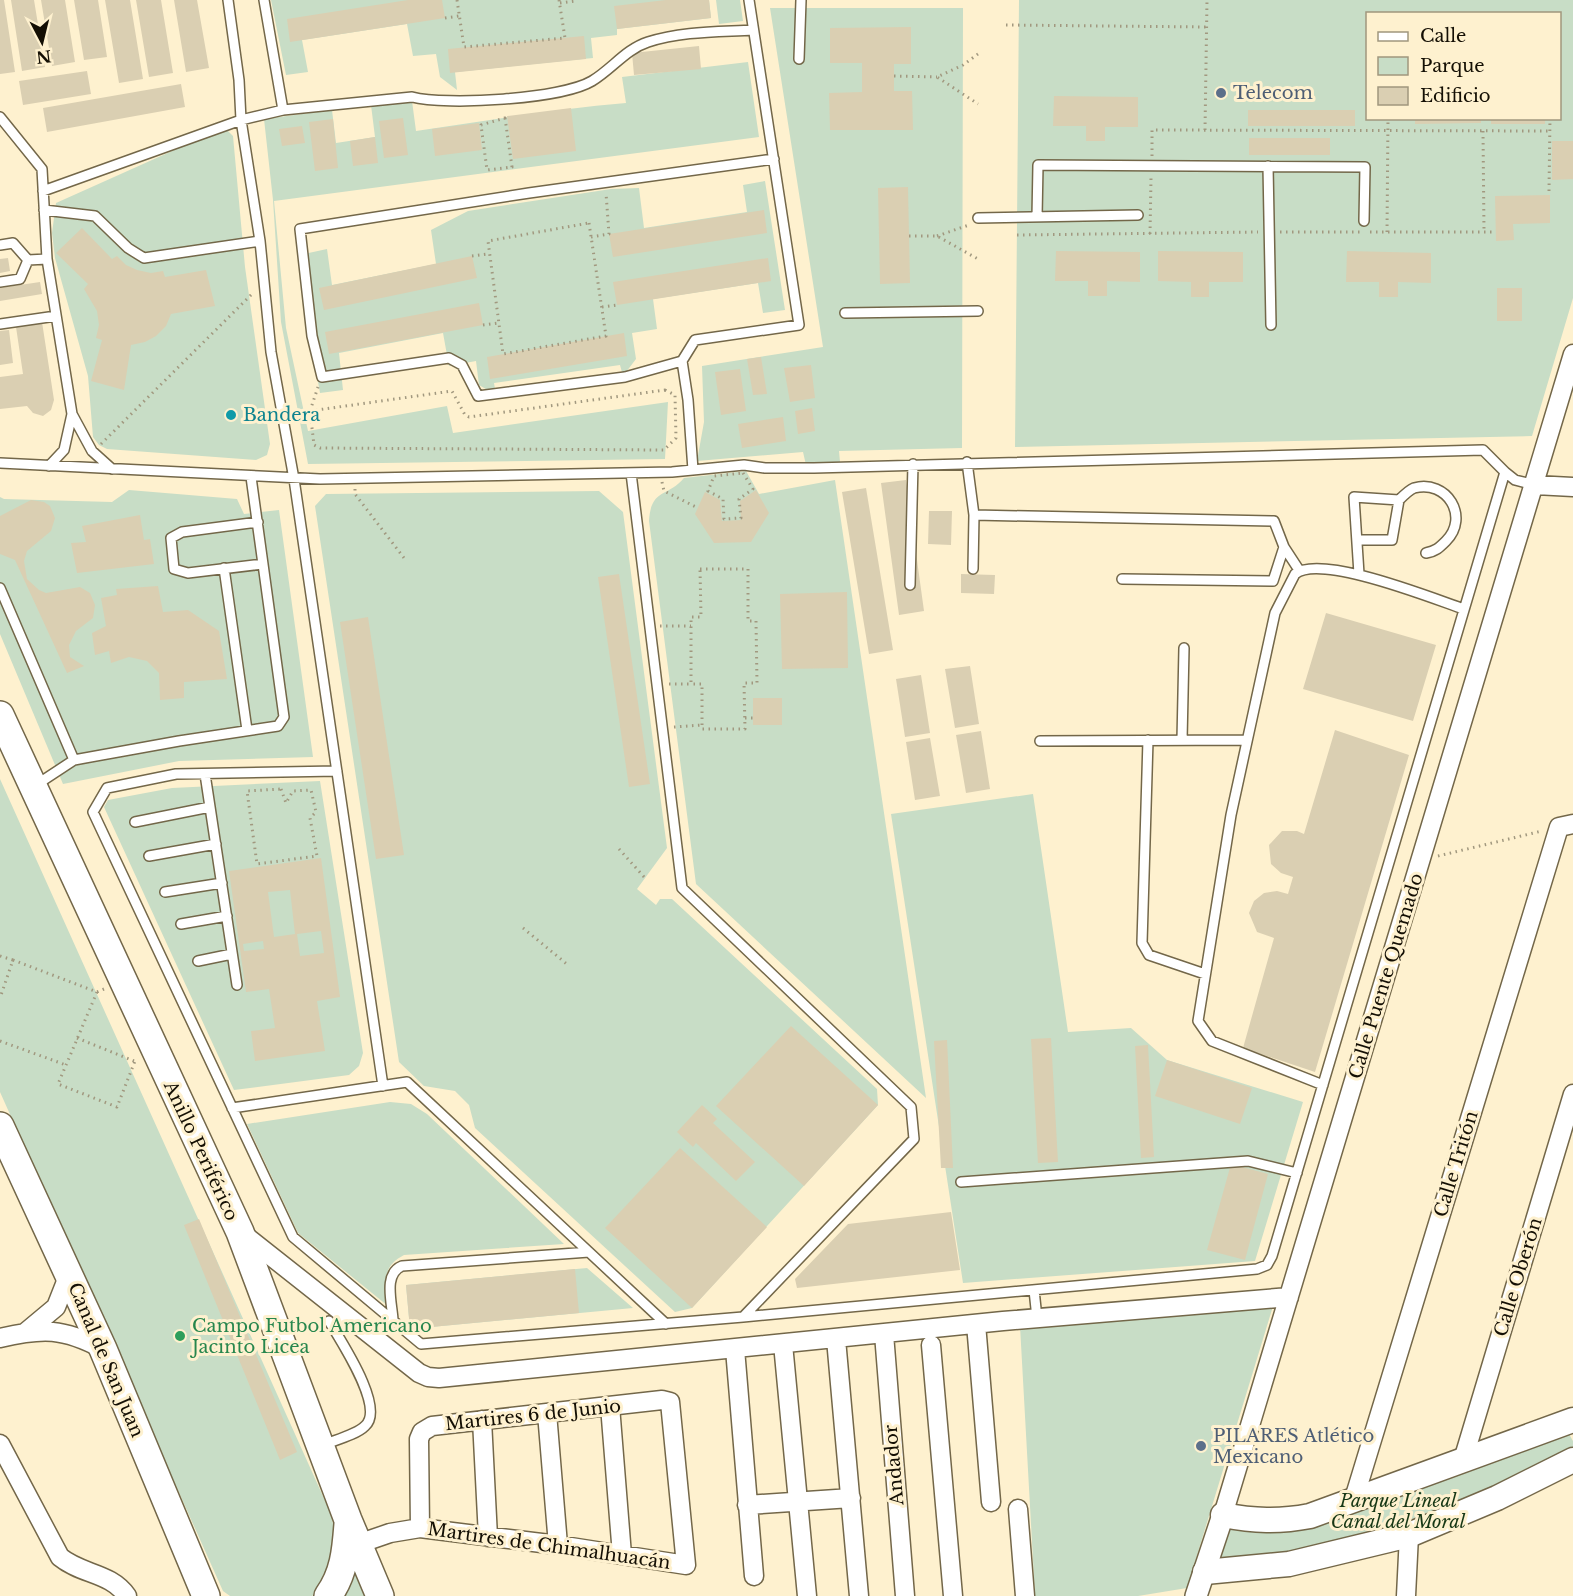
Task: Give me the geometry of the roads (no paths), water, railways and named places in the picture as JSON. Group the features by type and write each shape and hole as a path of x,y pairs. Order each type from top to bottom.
{"main road":[{"name":"Anillo Periférico","path":"0,715 123,981 145,1057 240,1232 348,1520 380,1596"},
{"name":"Canal de San Juan","path":"0,1126 103,1349 207,1591"},
{"path":"1223,1515 1254,1521 1284,1521 1353,1502 1572,1419"},
{"path":"1205,1572 1289,1564 1409,1535 1497,1498 1573,1460"},
{"path":"328,1596 338,1582 346,1552 348,1520"}],"street":[{"name":"Calle Puente Quemado","path":"1196,1596 1223,1515 1573,354"},
{"path":"1535,485 1573,487"},
{"name":"Calle Tritón","path":"1353,1502 1566,826"},
{"name":"Calle Oberón","path":"1463,1460 1573,1094"},
{"path":"240,1232 428,1377 1037,1318 1289,1297"},
{"path":"26,1332 56,1306 69,1274"},
{"path":"976,1324 991,1502"},
{"path":"0,1338 26,1332 69,1333 103,1349"},
{"name":"Andador","path":"884,1334 905,1596"},
{"path":"836,1339 859,1596"},
{"path":"783,1344 807,1596"},
{"path":"931,1345 953,1596"},
{"path":"735,1349 754,1576"},
{"name":"Martires 6 de Junio","path":"420,1528 418,1439 422,1432 432,1426 662,1400 670,1402"},
{"name":"Martires de Chimalhuacán","path":"358,1544 390,1533 420,1528 558,1545 686,1565 670,1402"},
{"path":"610,1406 622,1555"},
{"path":"547,1413 558,1545"},
{"path":"482,1420 488,1537"},
{"path":"0,1444 60,1557 74,1568 106,1576 121,1587 127,1596"},
{"path":"747,1505 851,1498"},
{"path":"1018,1509 1025,1596"},
{"path":"1406,1596 1409,1535"}],"lane":[{"path":"228,0 239,80 241,120 260,241 271,352 294,479 383,1086"},
{"path":"264,0 284,110"},
{"path":"693,470 688,400 682,361 695,340 799,325 749,0"},
{"path":"799,59 801,0"},
{"path":"43,191 241,120 284,110 412,98 430,102 537,94 579,86 593,80 619,58 645,42 680,34 753,30"},
{"path":"0,117 42,169 47,259 72,414 92,451 112,469"},
{"path":"682,361 625,378 478,396 462,365 449,358 321,377 312,336 300,229 605,182 774,159"},
{"path":"1037,217 1038,165 1365,167 1364,221"},
{"path":"1268,166 1271,326"},
{"path":"44,210 95,216 128,248 144,258 260,241"},
{"path":"978,220 1138,215"},
{"path":"0,245 14,243 28,260"},
{"path":"28,260 47,259"},
{"path":"0,282 20,279 28,260"},
{"path":"845,313 978,311"},
{"path":"0,324 56,316"},
{"path":"49,466 64,450 72,414"},
{"path":"0,463 294,479 355,479 659,472 744,465 765,468 814,468 967,462 1483,450 1515,480 1535,485"},
{"path":"967,462 974,515 973,569"},
{"path":"910,585 913,464"},
{"path":"337,771 176,774 107,788 93,812 293,1237 421,1344 743,1317 1257,1269 1267,1265 1272,1256 1505,472"},
{"path":"631,473 682,888 911,1107 914,1139 743,1317"},
{"path":"33,787 74,760 278,726 284,717 251,477"},
{"path":"1357,540 1392,540 1399,500 1413,488 1433,488 1450,498 1457,513 1455,532 1435,551 1426,553"},
{"path":"1359,574 1354,497 1399,500"},
{"path":"974,515 1274,521 1284,547 1299,570"},
{"path":"258,522 182,532 171,538 174,568 188,573 263,564"},
{"path":"1122,579 1273,580 1284,547"},
{"path":"224,568 247,730"},
{"path":"1323,1085 1212,1041 1198,1020 1231,815 1275,613 1299,570 1359,574 1464,609"},
{"path":"0,588 74,760"},
{"path":"1182,740 1184,648"},
{"path":"1040,741 1247,740"},
{"path":"1148,741 1142,943 1149,955 1205,974"},
{"path":"205,774 237,985"},
{"path":"135,822 210,807"},
{"path":"149,856 216,844"},
{"path":"165,892 222,883"},
{"path":"181,924 227,916"},
{"path":"198,961 232,954"},
{"path":"232,1108 407,1082 666,1323"},
{"path":"961,1182 1248,1161 1297,1173"},
{"path":"393,1320 390,1278 395,1270 402,1266 589,1252"},
{"path":"1034,1290 1037,1318"},
{"path":"320,1446 366,1426 372,1414 370,1398 329,1321"}],"place":[{"name":"Telecom","path":"1221,93"},
{"name":"Bandera","path":"231,415"},
{"name":"Campo Futbol Americano Jacinto Licea","path":"180,1336"},
{"name":"PILARES Atlético Mexicano","path":"1201,1446"}],"park label":[{"name":"Parque Lineal Canal del Moral","path":"1398,1511"}]}
